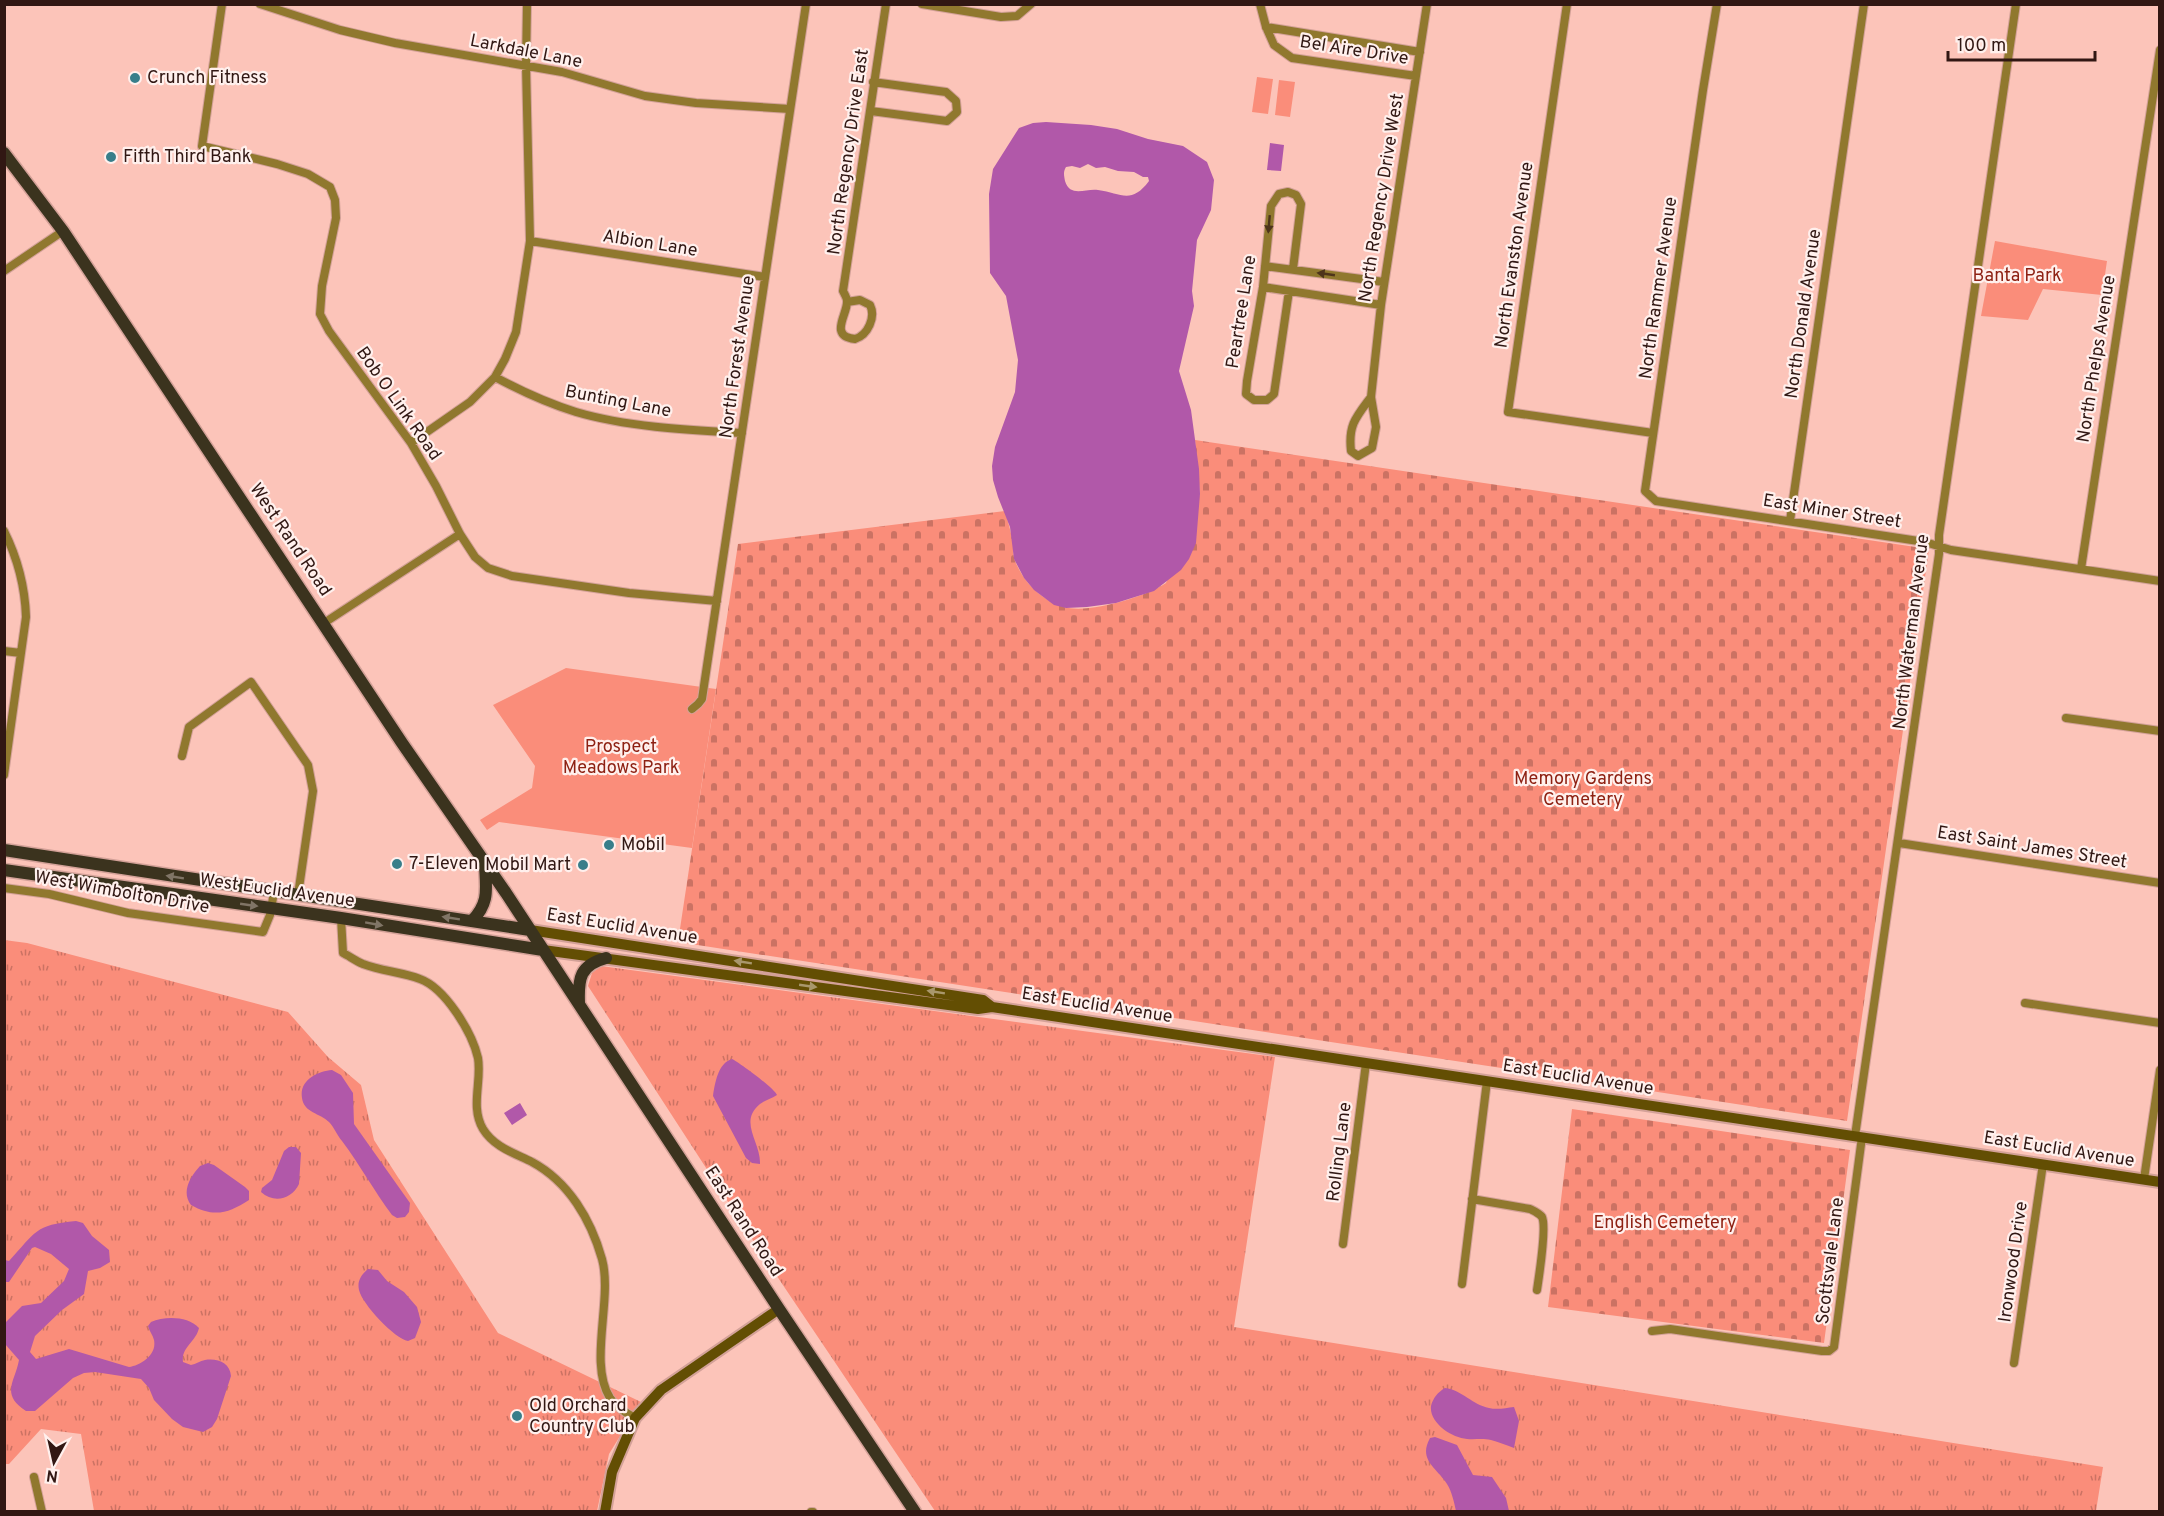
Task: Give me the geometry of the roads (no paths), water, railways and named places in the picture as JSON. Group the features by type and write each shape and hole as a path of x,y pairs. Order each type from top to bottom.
{"main road":[{"name":"West Rand Road","path":"4,153 63,231 402,743 543,950"},
{"name":"West Euclid Avenue","path":"4,850 530,930"},
{"path":"472,921 483,907 487,897 485,863"},
{"name":"West Euclid Avenue","path":"4,870 340,918 543,950"},
{"name":"East Euclid Avenue","path":"530,930 983,1000 992,1007"},
{"name":"East Euclid Avenue","path":"543,950 978,1009 992,1007 2160,1182"},
{"name":"East Rand Road","path":"543,950 915,1512"},
{"path":"579,1004 581,976 585,969 593,962 606,958"},
{"path":"605,1512 612,1472 635,1418 661,1390 779,1309"}],"street":[{"name":"Bob O Link Road","path":"222,4 202,146 278,164 308,174 330,187 335,200 336,218 322,286 320,314 329,331 411,443 460,534 475,556 488,568 512,576 629,593 717,601"},
{"name":"Larkdale Lane","path":"260,4 340,30 395,43 562,72 645,96 696,103 790,109"},
{"path":"411,443 470,402 495,377 516,332 530,241 527,4"},
{"name":"North Forest Avenue","path":"692,709 702,699 806,4"},
{"name":"North Regency Drive East","path":"848,302 854,300 867,302 873,314 864,335 855,339 846,337 841,329 848,302 843,291 886,4"},
{"path":"922,4 1001,17 1017,16 1031,5"},
{"name":"Bel Aire Drive","path":"1260,4 1274,45 1292,58 1416,76"},
{"name":"North Regency Drive West","path":"1371,397 1353,422 1349,437 1351,451 1358,456 1372,448 1376,427 1371,397 1381,305 1427,4"},
{"name":"North Evanston Avenue","path":"1567,4 1508,412 1653,433"},
{"name":"North Rammer Avenue","path":"1645,491 1702,90 1717,4"},
{"name":"North Donald Avenue","path":"1790,521 1864,4"},
{"name":"North Waterman Avenue","path":"1859,1137 1939,546 1940,523 2016,4"},
{"name":"Bel Aire Drive","path":"1266,27 1420,52"},
{"name":"North Phelps Avenue","path":"2081,569 2160,50"},
{"path":"871,111 946,121 957,111 956,101 946,92 873,82"},
{"name":"Peartree Lane","path":"1289,291 1274,394 1267,400 1254,400 1246,394 1246,381 1263,286 1271,206 1280,194 1288,192 1296,195 1301,204 1293,269"},
{"path":"4,271 63,231"},
{"name":"Albion Lane","path":"530,241 765,277"},
{"path":"1265,266 1384,282"},
{"path":"1263,286 1381,305"},
{"name":"Bunting Lane","path":"495,377 539,399 578,412 628,422 695,431 742,433"},
{"name":"East Miner Street","path":"1645,491 1656,501 1925,542 1951,550 2160,581"},
{"path":"4,531 19,564 26,598 26,617 4,775"},
{"path":"324,623 460,534"},
{"path":"4,651 21,653"},
{"path":"182,756 189,727 251,682 308,765 313,790 298,895"},
{"path":"2066,718 2160,731"},
{"name":"East Saint James Street","path":"1899,843 2160,883"},
{"name":"West Wimbolton Drive","path":"4,888 49,894 128,913 263,932 272,909 274,892"},
{"path":"340,918 343,953 362,964 422,980 445,997 460,1017 478,1058 476,1101 483,1129 499,1146 534,1163 551,1175 565,1187 585,1215 597,1242 603,1264 602,1369 604,1386 611,1400 635,1418"},
{"path":"2025,1003 2160,1023"},
{"name":"Rolling Lane","path":"1343,1244 1366,1063"},
{"path":"2144,1179 2160,1070"},
{"path":"1462,1284 1487,1081"},
{"name":"Scottsvale Lane","path":"1652,1331 1670,1329 1822,1351 1829,1351 1834,1347 1859,1137"},
{"name":"Ironwood Drive","path":"2014,1363 2043,1164"},
{"path":"1472,1199 1530,1209 1542,1218 1544,1229 1537,1290"},
{"path":"34,1477 42,1512"}],"place":[{"name":"Crunch Fitness","path":"135,78"},
{"name":"Fifth Third Bank","path":"111,157"},
{"name":"Mobil","path":"609,845"},
{"name":"7-Eleven","path":"397,864"},
{"name":"Mobil Mart","path":"583,865"},
{"name":"Old Orchard Country Club","path":"517,1416"}],"park label":[{"name":"Banta Park","path":"2017,276"},
{"name":"Prospect Meadows Park","path":"621,757"},
{"name":"Memory Gardens Cemetery","path":"1583,789"},
{"name":"English Cemetery","path":"1665,1223"}]}
